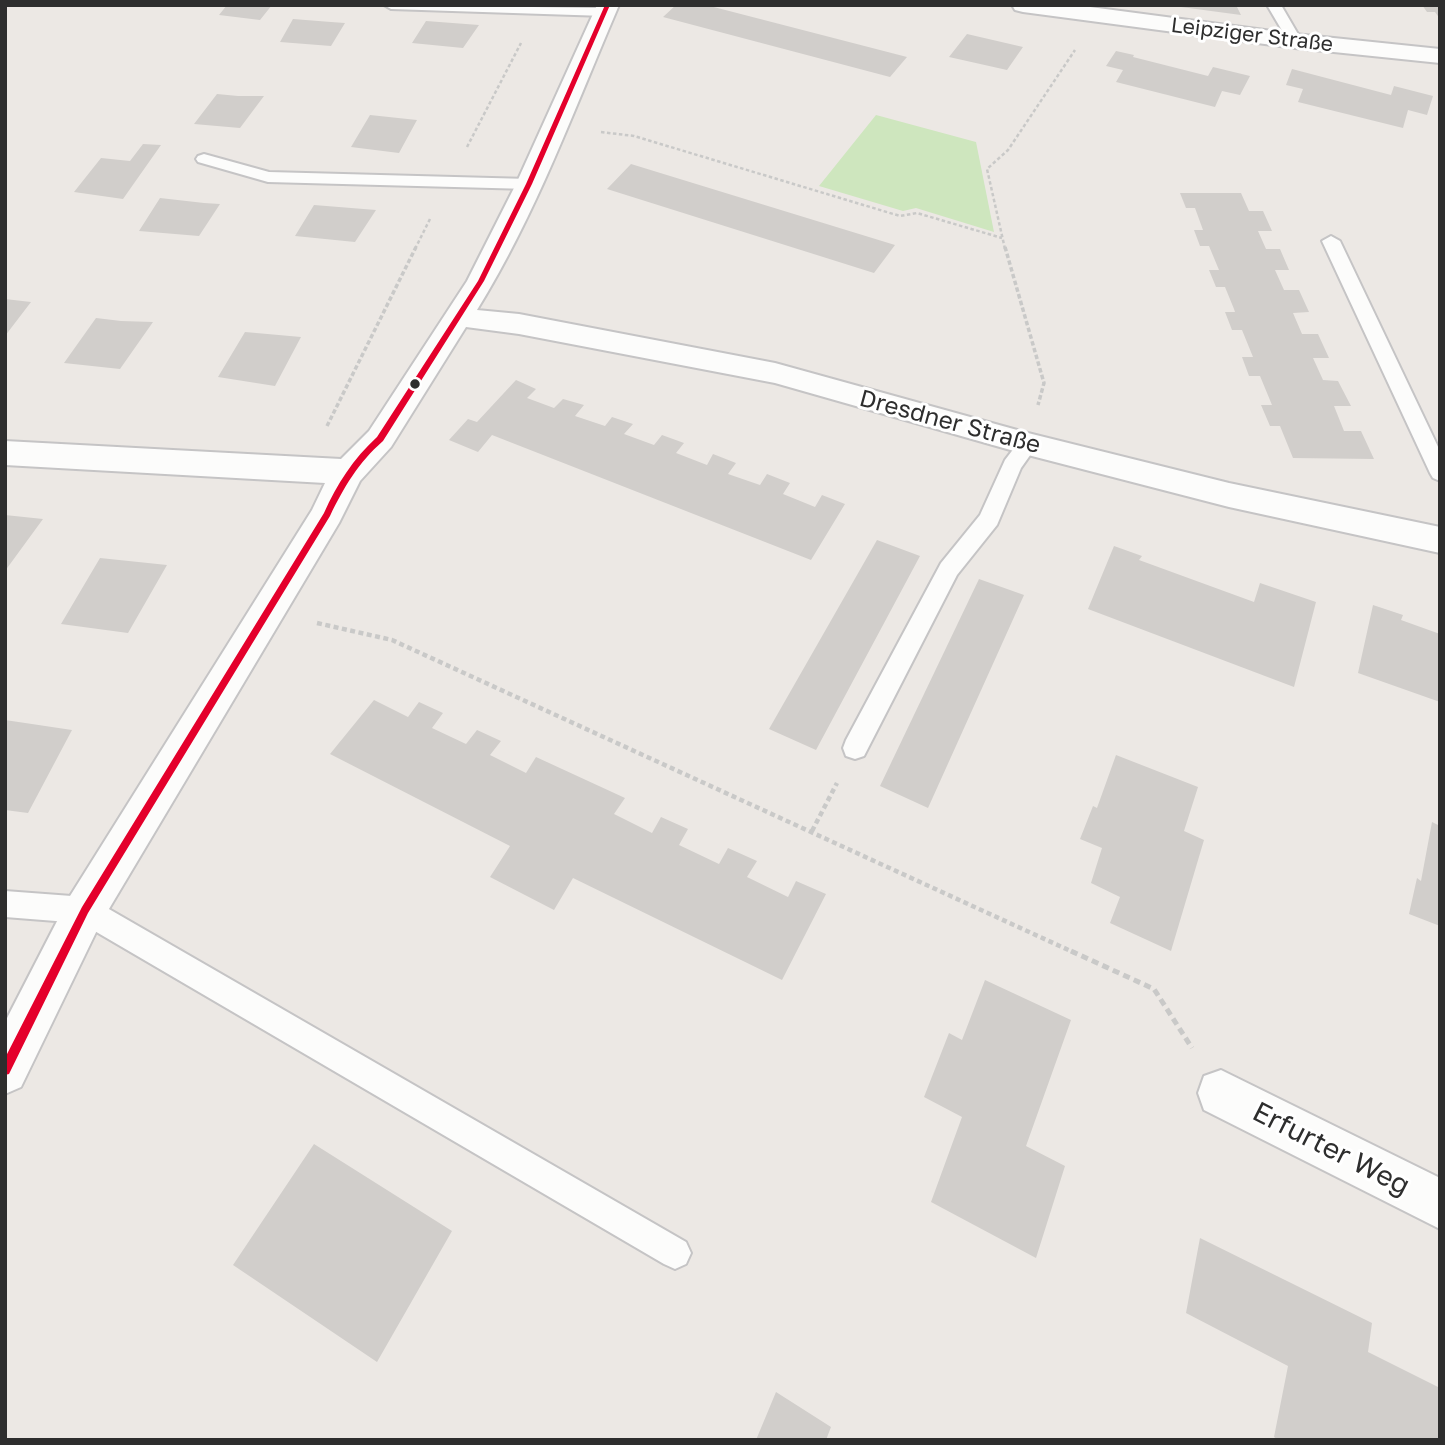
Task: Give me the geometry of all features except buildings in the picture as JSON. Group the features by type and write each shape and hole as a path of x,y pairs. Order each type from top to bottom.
{"street":[{"name":"Leipziger Straße","path":"1023,5 1295,41 1440,56"},
{"path":"5,1071 85,910 327,514 337,489 364,451 380,439 481,281 529,184 607,8"},
{"name":"Dresdner Straße","path":"458,317 519,324 775,373 1229,495 1440,540"},
{"path":"5,453 302,471 349,471"},
{"name":"Erfurter Weg","path":"1222,1093 1440,1205"}],"lane":[{"path":"391,5 538,10 607,8"},
{"path":"1274,5 1295,41"},
{"path":"204,159 268,177 529,184"},
{"path":"1331,241 1440,473"},
{"path":"855,748 949,569 989,519 1012,465 1028,443"},
{"path":"5,904 85,910 675,1253"}],"path":[{"path":"302,471 538,10"},
{"path":"1028,443 1044,383 1002,238 987,169 1008,150 1097,16"},
{"path":"555,125 634,136 900,216 917,213 1002,238"},
{"path":"267,611 392,640 1154,989 1222,1093"},
{"path":"812,832 855,748"}],"green space":[{"path":"876,115 976,142 994,232 916,208 903,211 819,186"}],"transit line":[{"path":"5,1070 85,910 327,514 343,483 363,455 380,439 481,281 529,184 608,5"}]}
